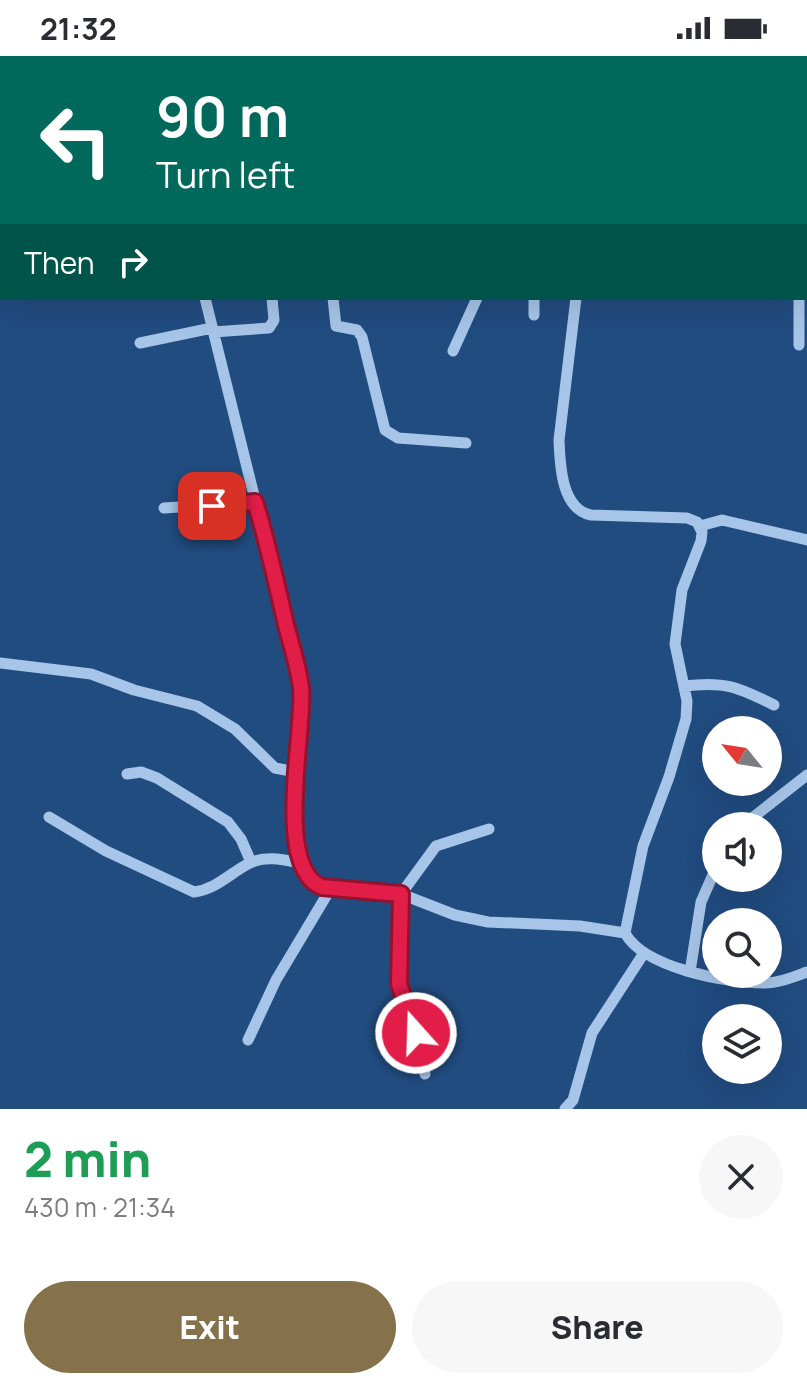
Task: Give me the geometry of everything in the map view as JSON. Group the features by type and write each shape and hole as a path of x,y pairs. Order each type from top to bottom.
{"street":[{"path":"205,300 300,681 296,772 301,863 313,883 331,888 401,894 471,919 498,924 580,926 625,933"},
{"path":"140,343 212,330 269,328 274,320 272,300"},
{"path":"333,300 336,326 357,330 362,337 385,430 398,438 466,443"},
{"path":"453,351 476,300"},
{"path":"534,300 534,315"},
{"path":"576,300 559,440 562,470 571,500 582,513 687,518 700,526 722,520 807,540"},
{"path":"799,300 799,345"},
{"path":"164,508 255,502"},
{"path":"700,526 701,541 682,590 677,622 677,661 687,701 684,732 643,846 625,933 633,946 644,953 690,972 766,983 807,972"},
{"path":"0,663 91,674 134,690 197,706 235,729 275,768 296,772"},
{"path":"684,686 714,682 734,686 774,705"},
{"path":"127,774 141,772 157,778 228,822 241,839 251,862"},
{"path":"760,812 807,775"},
{"path":"49,817 106,851 194,892 215,886 251,862 275,859 301,863"},
{"path":"425,1074 413,1020 399,984 401,894 436,846 489,829"},
{"path":"248,1040 276,980 331,888"},
{"path":"690,972 699,910 706,892"},
{"path":"565,1109 573,1100 592,1033 644,953"}],"route":[{"path":"212,506 255,502 262,523 301,692 296,809 298,849 304,872 313,883 322,887 401,894 397,964 399,984 416,1033"}]}
